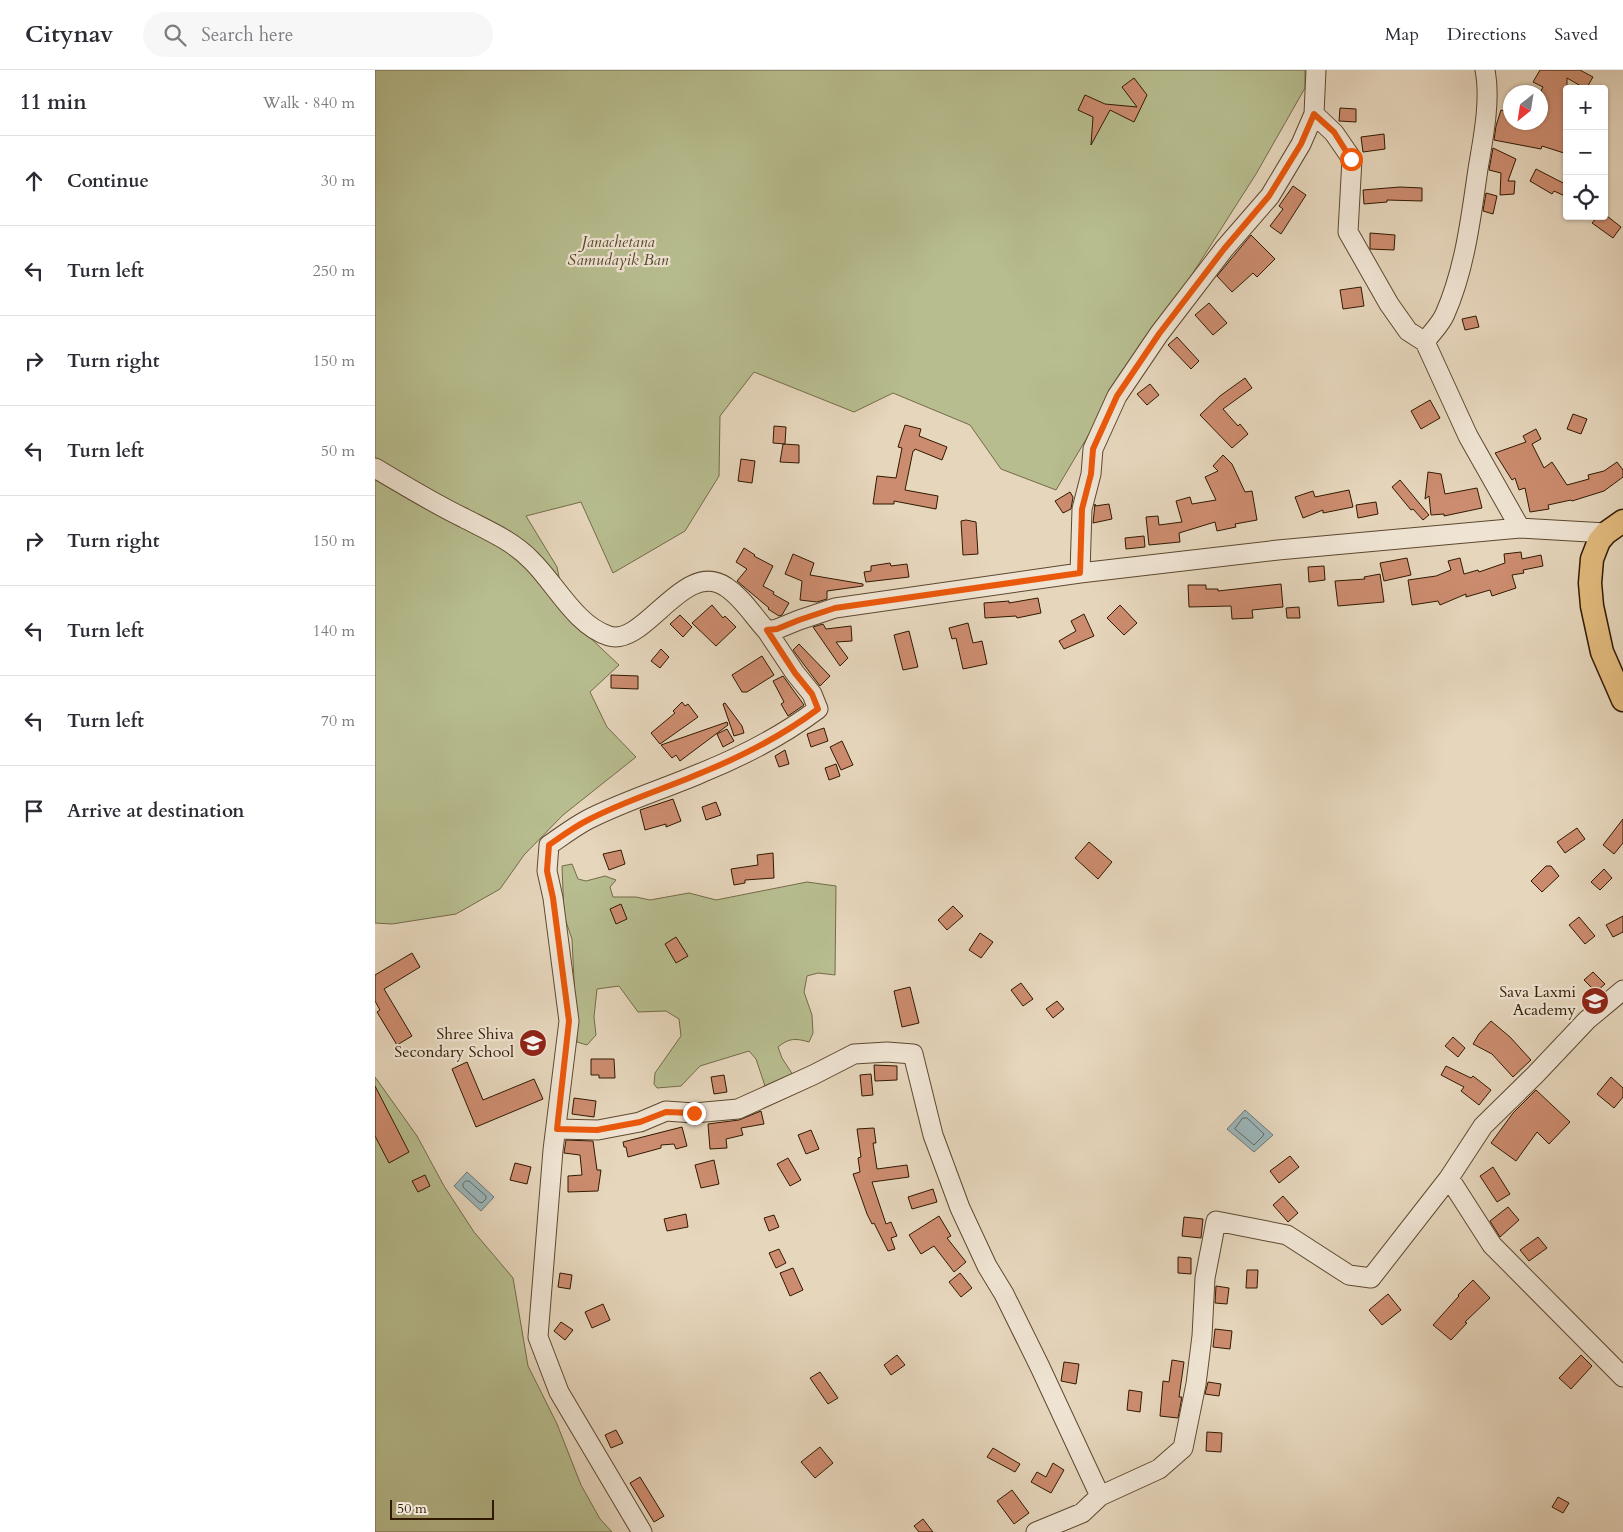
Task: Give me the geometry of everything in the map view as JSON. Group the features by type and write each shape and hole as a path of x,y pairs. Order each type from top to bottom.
{"main road":[{"path":"1615,527 1599,541 1592,559 1590,583 1602,652 1623,700"}],"street":[{"path":"1080,573 1082,509 1091,474 1093,449 1117,396 1159,334 1224,249 1269,196 1301,144 1314,114 1316,70"},
{"path":"1425,342 1445,316 1456,285 1469,228 1485,121 1487,78 1485,70"},
{"path":"1314,114 1334,132 1351,159 1348,232 1389,304 1408,331 1425,342 1468,436 1520,528"},
{"path":"375,468 424,497 496,534 531,559 563,600 596,629 609,636 619,637 636,629 676,594 700,582 712,581 725,586 750,608 767,630 795,673 812,694 818,709 793,728 772,740 701,774 587,820 549,845 547,871 553,898 569,1021 552,1159 538,1337 559,1392 642,1532"},
{"path":"767,630 777,629 835,608 1080,573 1278,550 1520,528 1615,527"},
{"path":"1036,1532 1082,1513 1100,1496 1159,1469 1183,1448 1196,1384 1202,1336 1205,1278 1216,1221 1287,1235 1349,1275 1371,1278 1449,1178 1483,1126 1587,1020 1623,990"},
{"path":"557,1129 597,1130 640,1122 666,1112 694,1113 738,1109 813,1076 853,1054 887,1052 913,1054 933,1135 960,1208 987,1266 1004,1294 1040,1367 1100,1496"},
{"path":"1449,1178 1492,1245 1623,1377"}],"green space":[{"name":"Janachetana Samudayik Ban","path":"375,70 1305,70 1305,88 1256,174 1184,287 1124,375 1056,490 1001,469 970,425 893,393 854,412 754,372 720,416 719,476 685,531 613,573 581,502 526,516 557,567 567,616 619,665 590,692 607,727 636,757 563,815 524,855 500,889 456,914 392,924 375,923"},
{"path":"572,864 578,879 586,881 605,876 616,880 610,887 613,897 636,897 650,900 689,893 716,900 807,882 836,886 835,975 818,973 807,976 804,992 812,1015 813,1033 809,1042 792,1040 778,1047 782,1058 793,1075 770,1087 765,1086 756,1059 749,1051 700,1066 681,1086 657,1088 654,1084 655,1073 681,1036 679,1019 666,1011 638,1012 619,986 597,989 594,1017 596,1035 587,1045 577,1042 572,939 564,916 562,866"},
{"path":"375,1077 417,1136 444,1186 474,1232 513,1278 528,1366 557,1424 581,1485 600,1519 612,1532 375,1532"}],"water":[{"path":"1245,1110 1273,1135 1254,1152 1227,1129"},
{"path":"467,1172 494,1197 481,1211 454,1186"}],"building":[{"path":"1540,70 1580,70 1593,77 1588,85 1579,85 1567,78 1567,85 1563,85 1563,153 1542,146 1541,149 1494,140 1501,110 1503,111 1503,130 1548,130 1548,85 1539,85 1533,82"},
{"path":"1134,78 1147,95 1134,122 1110,110 1091,145 1093,117 1078,110 1085,95 1105,104 1137,107 1122,87"},
{"path":"1340,108 1356,109 1356,122 1339,121"},
{"path":"1384,134 1385,149 1363,152 1361,137"},
{"path":"1493,148 1516,159 1508,181 1515,181 1514,194 1500,195 1501,173 1489,170"},
{"path":"1536,169 1563,183 1563,195 1554,191 1552,194 1530,181"},
{"path":"1293,186 1306,195 1281,234 1270,226 1283,209 1279,206"},
{"path":"1400,187 1422,188 1422,201 1387,200 1387,202 1364,204 1363,190"},
{"path":"1486,193 1497,196 1493,214 1483,211"},
{"path":"1608,217 1621,227 1613,238 1592,223 1595,220 1608,220"},
{"path":"1370,233 1395,235 1394,250 1370,249"},
{"path":"1251,235 1275,259 1257,277 1253,273 1232,292 1217,276"},
{"path":"1361,287 1364,306 1343,309 1340,290"},
{"path":"1209,303 1227,323 1213,335 1195,315"},
{"path":"1476,316 1479,327 1465,330 1462,319"},
{"path":"1177,337 1199,361 1191,369 1168,345"},
{"path":"1245,378 1252,388 1223,409 1248,434 1232,448 1200,415 1220,396"},
{"path":"1150,384 1159,395 1147,405 1137,394"},
{"path":"1430,400 1440,418 1421,429 1411,411"},
{"path":"1573,414 1587,419 1581,434 1567,429"},
{"path":"905,425 921,429 919,436 947,447 942,460 915,449 913,451 905,490 938,496 936,509 894,501 894,504 873,504 877,476 896,478 902,448 898,447"},
{"path":"774,426 786,427 785,444 773,443"},
{"path":"1536,429 1541,439 1532,444 1544,468 1552,462 1567,485 1589,479 1588,475 1604,471 1617,462 1623,470 1623,477 1604,491 1572,501 1548,505 1549,509 1530,512 1525,488 1519,490 1515,478 1512,480 1495,453 1526,442 1523,436"},
{"path":"783,444 799,445 799,463 780,462"},
{"path":"1223,455 1232,464 1245,492 1252,491 1257,520 1235,524 1236,527 1217,531 1215,522 1179,533 1180,542 1149,545 1146,517 1158,516 1159,525 1182,522 1176,501 1190,497 1192,504 1216,500 1205,477 1218,471 1213,466"},
{"path":"741,459 755,461 752,483 738,481"},
{"path":"1428,472 1441,474 1445,494 1477,488 1482,508 1444,516 1444,514 1431,515 1429,496 1425,499"},
{"path":"1400,480 1429,515 1423,520 1413,509 1411,510 1392,487"},
{"path":"1349,490 1353,507 1323,513 1323,510 1303,518 1295,497 1313,491 1315,497"},
{"path":"1070,492 1073,497 1071,509 1063,513 1055,501"},
{"path":"1376,502 1378,514 1358,518 1356,505"},
{"path":"1095,504 1095,506 1109,504 1112,519 1093,523"},
{"path":"961,521 976,522 978,554 963,555"},
{"path":"1144,536 1145,547 1126,549 1125,538"},
{"path":"744,548 754,556 773,566 763,586 789,603 782,615 779,616 768,609 737,581 747,569 736,562"},
{"path":"1521,552 1522,559 1541,555 1543,566 1523,570 1524,573 1512,575 1516,588 1492,596 1490,590 1466,597 1466,594 1440,605 1438,601 1412,605 1408,580 1436,576 1451,570 1448,561 1460,558 1464,574 1478,570 1479,572 1505,563 1504,554"},
{"path":"793,554 814,563 810,575 863,584 863,586 827,591 827,599 817,602 800,600 802,581 785,574"},
{"path":"1407,558 1411,575 1384,581 1380,563"},
{"path":"890,563 891,566 907,564 909,577 866,582 864,572 871,571 871,566"},
{"path":"1324,566 1325,580 1309,582 1308,567"},
{"path":"1380,574 1384,602 1338,606 1335,581 1365,579 1364,577"},
{"path":"1281,584 1283,607 1252,610 1253,618 1232,619 1231,606 1189,607 1188,585 1206,585 1206,589 1218,589 1218,591"},
{"path":"1038,598 1041,613 1017,618 1016,616 985,618 984,603 1009,601 1009,603"},
{"path":"712,605 723,618 725,616 736,627 716,646 692,623"},
{"path":"1120,605 1137,623 1124,635 1107,618"},
{"path":"1299,607 1300,618 1287,618 1286,608"},
{"path":"1084,614 1094,636 1064,649 1059,641 1076,631 1071,621"},
{"path":"680,615 692,627 683,637 670,624"},
{"path":"968,623 973,643 982,641 987,664 963,669 956,638 952,639 949,628"},
{"path":"823,624 826,629 851,626 852,641 836,642 848,658 840,666 813,627"},
{"path":"909,631 918,667 903,670 894,635"},
{"path":"799,644 830,676 820,686 793,650"},
{"path":"661,649 669,657 660,668 651,661"},
{"path":"762,656 774,675 747,692 742,692 732,675"},
{"path":"611,675 638,676 638,689 611,688"},
{"path":"783,676 804,705 788,716 781,704 784,702 773,681"},
{"path":"682,702 685,706 688,704 698,717 660,744 651,733 675,713 673,711"},
{"path":"725,703 742,726 744,733 734,736 723,704"},
{"path":"727,722 728,725 680,761 676,755 672,758 661,745"},
{"path":"824,728 828,741 811,747 807,734"},
{"path":"727,729 734,741 723,747 717,734"},
{"path":"842,741 853,765 841,770 830,747"},
{"path":"785,750 789,764 779,767 775,756"},
{"path":"836,764 840,776 829,780 825,768"},
{"path":"673,799 681,821 666,827 666,824 645,830 640,810"},
{"path":"716,802 721,815 706,820 702,807"},
{"path":"1623,819 1623,843 1614,854 1603,845"},
{"path":"1577,828 1585,839 1565,853 1557,842"},
{"path":"1089,842 1112,862 1098,879 1075,858"},
{"path":"621,850 625,864 609,870 603,854"},
{"path":"773,853 774,878 745,880 745,883 734,885 731,869 758,865 757,855"},
{"path":"1546,866 1551,866 1559,876 1542,892 1531,881"},
{"path":"1604,869 1612,878 1600,890 1591,882"},
{"path":"621,904 627,919 616,924 610,909"},
{"path":"953,906 963,916 947,930 938,920"},
{"path":"1623,916 1623,932 1613,937 1606,925"},
{"path":"1579,917 1595,936 1585,944 1569,925"},
{"path":"980,933 993,942 981,958 969,950"},
{"path":"676,937 688,956 676,963 665,944"},
{"path":"412,953 420,967 384,989 412,1036 397,1045 377,1012 380,1010 375,1001 375,975"},
{"path":"1593,972 1605,984 1596,992 1584,980"},
{"path":"1021,983 1033,999 1023,1006 1011,990"},
{"path":"910,987 919,1023 902,1027 894,991"},
{"path":"1057,1001 1064,1009 1053,1018 1046,1009"},
{"path":"1491,1021 1510,1037 1531,1060 1513,1077 1492,1054 1473,1044"},
{"path":"1453,1037 1465,1048 1458,1057 1445,1046"},
{"path":"591,1059 614,1059 615,1078 599,1078 599,1075 591,1075"},
{"path":"467,1062 483,1100 534,1079 543,1099 476,1127 452,1069"},
{"path":"874,1065 897,1066 897,1080 875,1081"},
{"path":"1446,1066 1471,1078 1473,1076 1491,1090 1479,1105 1461,1091 1464,1087 1441,1075"},
{"path":"871,1074 873,1095 862,1096 860,1075"},
{"path":"724,1075 727,1092 714,1094 711,1077"},
{"path":"1611,1077 1623,1088 1623,1097 1614,1108 1597,1094"},
{"path":"375,1086 409,1152 389,1163 375,1136"},
{"path":"1536,1090 1570,1122 1549,1144 1537,1132 1516,1161 1491,1143 1513,1113"},
{"path":"574,1098 596,1101 594,1117 572,1114"},
{"path":"761,1111 764,1124 741,1128 743,1135 726,1139 727,1148 710,1149 708,1124 739,1120"},
{"path":"682,1127 687,1146 676,1149 674,1144 661,1145 661,1148 628,1157 623,1142"},
{"path":"874,1128 876,1143 873,1143 877,1169 907,1165 909,1177 872,1182 886,1224 891,1222 897,1236 891,1238 895,1249 888,1251 874,1223 872,1224 867,1214 853,1174 860,1172 858,1158 861,1157 857,1129"},
{"path":"811,1130 819,1149 806,1154 798,1135"},
{"path":"566,1140 593,1141 597,1170 601,1170 598,1191 568,1192 568,1176 582,1175 580,1155 564,1153"},
{"path":"1290,1156 1299,1167 1279,1183 1270,1171"},
{"path":"788,1158 801,1180 790,1186 777,1164"},
{"path":"714,1160 719,1184 701,1188 695,1165"},
{"path":"515,1163 531,1167 527,1184 510,1180"},
{"path":"1493,1167 1510,1194 1497,1202 1480,1176"},
{"path":"425,1175 430,1186 418,1192 412,1181"},
{"path":"933,1189 937,1202 912,1209 908,1197"},
{"path":"1283,1196 1298,1213 1288,1222 1273,1205"},
{"path":"1508,1207 1519,1220 1500,1237 1490,1221"},
{"path":"686,1214 688,1227 667,1231 664,1219"},
{"path":"774,1215 779,1227 769,1231 764,1218"},
{"path":"939,1216 951,1236 947,1238 966,1262 954,1272 934,1246 921,1254 909,1235"},
{"path":"1184,1217 1203,1219 1201,1238 1182,1236"},
{"path":"1538,1237 1547,1248 1529,1261 1520,1250"},
{"path":"779,1249 786,1263 776,1268 769,1253"},
{"path":"1178,1257 1191,1258 1191,1274 1178,1273"},
{"path":"793,1268 803,1290 790,1296 780,1273"},
{"path":"1247,1270 1258,1270 1257,1288 1246,1288"},
{"path":"560,1273 572,1275 570,1289 558,1287"},
{"path":"960,1273 972,1288 961,1297 949,1282"},
{"path":"1473,1280 1490,1298 1465,1322 1467,1323 1451,1340 1433,1325"},
{"path":"1216,1286 1229,1288 1227,1304 1215,1303"},
{"path":"1388,1294 1401,1310 1382,1325 1369,1310"},
{"path":"603,1304 610,1320 592,1328 585,1312"},
{"path":"561,1322 573,1330 565,1340 554,1331"},
{"path":"1215,1329 1232,1331 1230,1349 1213,1347"},
{"path":"897,1355 905,1365 891,1375 884,1365"},
{"path":"1581,1355 1592,1366 1571,1389 1559,1378"},
{"path":"1172,1360 1184,1362 1179,1397 1182,1397 1178,1418 1160,1416 1163,1381 1169,1382"},
{"path":"1064,1362 1079,1364 1076,1384 1061,1381"},
{"path":"820,1372 838,1398 828,1404 810,1378"},
{"path":"1208,1382 1221,1384 1219,1396 1205,1394"},
{"path":"1129,1390 1142,1392 1140,1412 1127,1410"},
{"path":"616,1430 623,1443 611,1448 605,1435"},
{"path":"1207,1432 1222,1433 1221,1452 1206,1451"},
{"path":"820,1447 833,1463 815,1478 801,1462"},
{"path":"993,1448 1020,1464 1015,1472 987,1457"},
{"path":"1053,1463 1064,1470 1051,1493 1031,1482 1037,1472 1046,1477"},
{"path":"640,1477 664,1516 654,1522 630,1483"},
{"path":"1012,1490 1029,1513 1014,1524 997,1501"},
{"path":"1558,1497 1569,1503 1563,1513 1552,1507"},
{"path":"923,1519 933,1532 919,1532 914,1526"}],"place":[{"name":"Sava Laxmi Academy","path":"1595,1001"},
{"name":"Shree Shiva Secondary School","path":"533,1043"}],"route":[{"path":"694,1113 666,1112 640,1122 597,1130 557,1129 569,1021 553,898 547,871 549,845 587,820 701,774 772,740 793,728 818,709 812,694 795,673 767,630 777,629 835,608 1080,573 1080,527 1082,509 1091,474 1093,449 1117,396 1159,334 1224,249 1269,196 1301,144 1314,114 1334,132 1351,159"}]}
